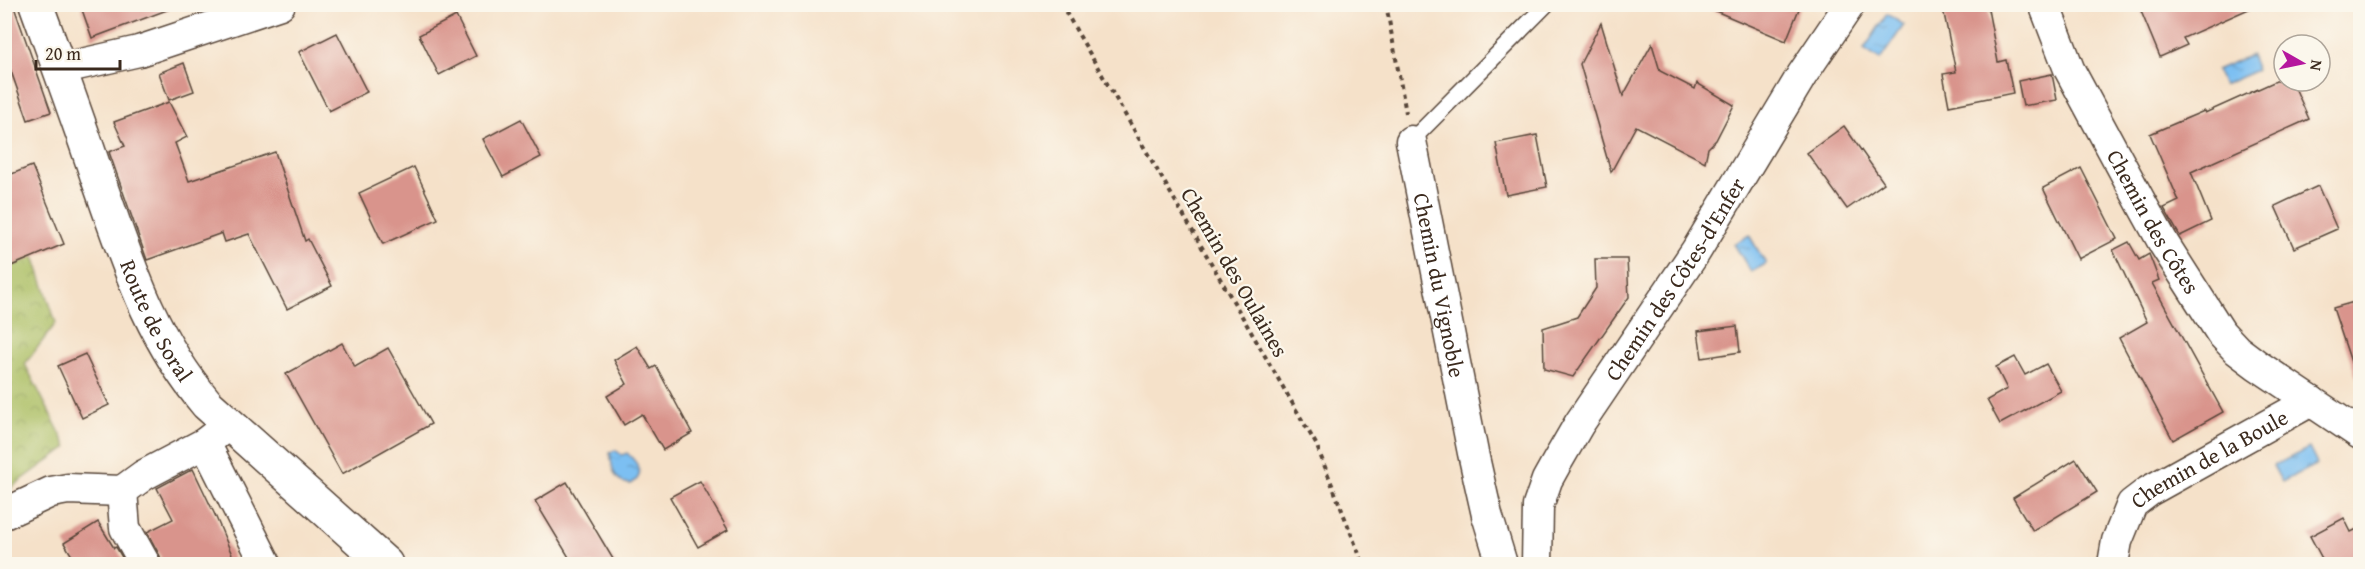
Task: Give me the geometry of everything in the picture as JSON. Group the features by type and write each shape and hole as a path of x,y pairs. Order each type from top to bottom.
{"street":[{"name":"Route de Soral","path":"36,4 132,275 152,322 189,382 207,404 217,434 386,564"},
{"path":"59,69 139,51 280,4"},
{"name":"Chemin des Côtes-d'Enfer","path":"1537,564 1538,506 1557,462 1579,424 1696,251 1802,75 1850,4"},
{"name":"Chemin des Côtes","path":"2044,4 2069,69 2144,208 2164,244 2222,333 2237,350 2361,434"},
{"name":"Chemin du Vignoble","path":"1411,141 1473,453 1487,515 1502,564"},
{"name":"Chemin de la Boule","path":"2113,564 2117,541 2133,504 2149,491 2311,401"},
{"path":"4,513 51,492 68,489 123,491 144,475 217,434 266,564"},
{"path":"123,491 125,528 146,564"}],"lane":[{"path":"1411,141 1547,4"}],"path":[{"name":"Chemin des Oulaines","path":"1061,4 1316,444 1363,564"},
{"path":"1386,4 1411,141"}],"green space":[{"path":"34,256 56,323 25,364 67,447 5,492 5,269"}],"water":[{"path":"1887,14 1904,25 1880,60 1864,49"},
{"path":"2251,55 2257,70 2223,85 2216,70"},
{"path":"1749,235 1766,264 1751,272 1734,244"},
{"path":"2309,448 2317,464 2282,482 2273,466"},
{"path":"615,450 622,455 627,453 639,468 639,477 631,484 621,481 615,474 610,453"}],"building":[{"path":"4,4 13,4 51,112 28,120 4,51"},
{"path":"80,4 175,4 175,7 92,38"},
{"path":"1699,4 1801,4 1786,41"},
{"path":"1942,4 1987,4 1998,62 2006,60 2013,93 1949,106 1943,74 1956,72"},
{"path":"2138,4 2260,4 2183,38 2187,45 2160,57"},
{"path":"456,16 476,56 439,75 419,35"},
{"path":"1601,23 1623,96 1652,44 1660,71 1695,89 1697,83 1734,105 1716,140 1708,148 1705,162 1636,126 1611,172 1580,64"},
{"path":"337,33 367,92 329,111 299,52"},
{"path":"184,63 194,91 169,100 159,73"},
{"path":"2052,74 2057,100 2023,106 2018,81"},
{"path":"2272,83 2272,93 2297,93 2309,119 2191,172 2211,221 2180,236 2164,208 2179,201 2150,134 2204,111 2205,113"},
{"path":"169,102 187,137 175,143 189,181 275,152 305,241 308,239 332,286 287,309 249,234 225,242 222,233 147,260 109,152 125,146 114,122"},
{"path":"521,119 541,157 503,177 483,139"},
{"path":"1844,126 1884,183 1847,209 1807,153"},
{"path":"1537,135 1547,187 1506,195 1496,143"},
{"path":"32,166 64,244 4,269 4,177"},
{"path":"414,167 438,219 383,244 359,193"},
{"path":"2081,168 2117,239 2078,259 2043,188"},
{"path":"2318,186 2337,229 2294,248 2275,206"},
{"path":"2129,242 2139,260 2149,254 2159,280 2152,283 2223,412 2173,440 2119,338 2147,322 2113,250"},
{"path":"1595,259 1627,259 1629,297 1573,377 1544,369 1543,328 1577,317 1596,288"},
{"path":"2361,300 2361,377 2356,377 2333,308"},
{"path":"1737,326 1740,352 1702,358 1698,331"},
{"path":"342,343 355,367 388,348 431,424 342,474 286,374"},
{"path":"637,346 651,369 656,366 692,433 663,450 642,414 624,425 607,396 627,384 614,360"},
{"path":"85,354 109,405 82,418 58,366"},
{"path":"2015,357 2025,375 2046,364 2061,391 2000,424 1987,400 2007,389 1996,367"},
{"path":"2076,459 2097,492 2033,531 2013,498"},
{"path":"193,469 236,564 162,564 147,532 173,519 157,488"},
{"path":"700,481 728,530 698,547 670,497"},
{"path":"567,482 616,564 573,564 535,501"},
{"path":"2344,518 2351,532 2361,527 2361,564 2325,564 2310,536"},
{"path":"98,522 126,564 77,564 64,543"}]}
